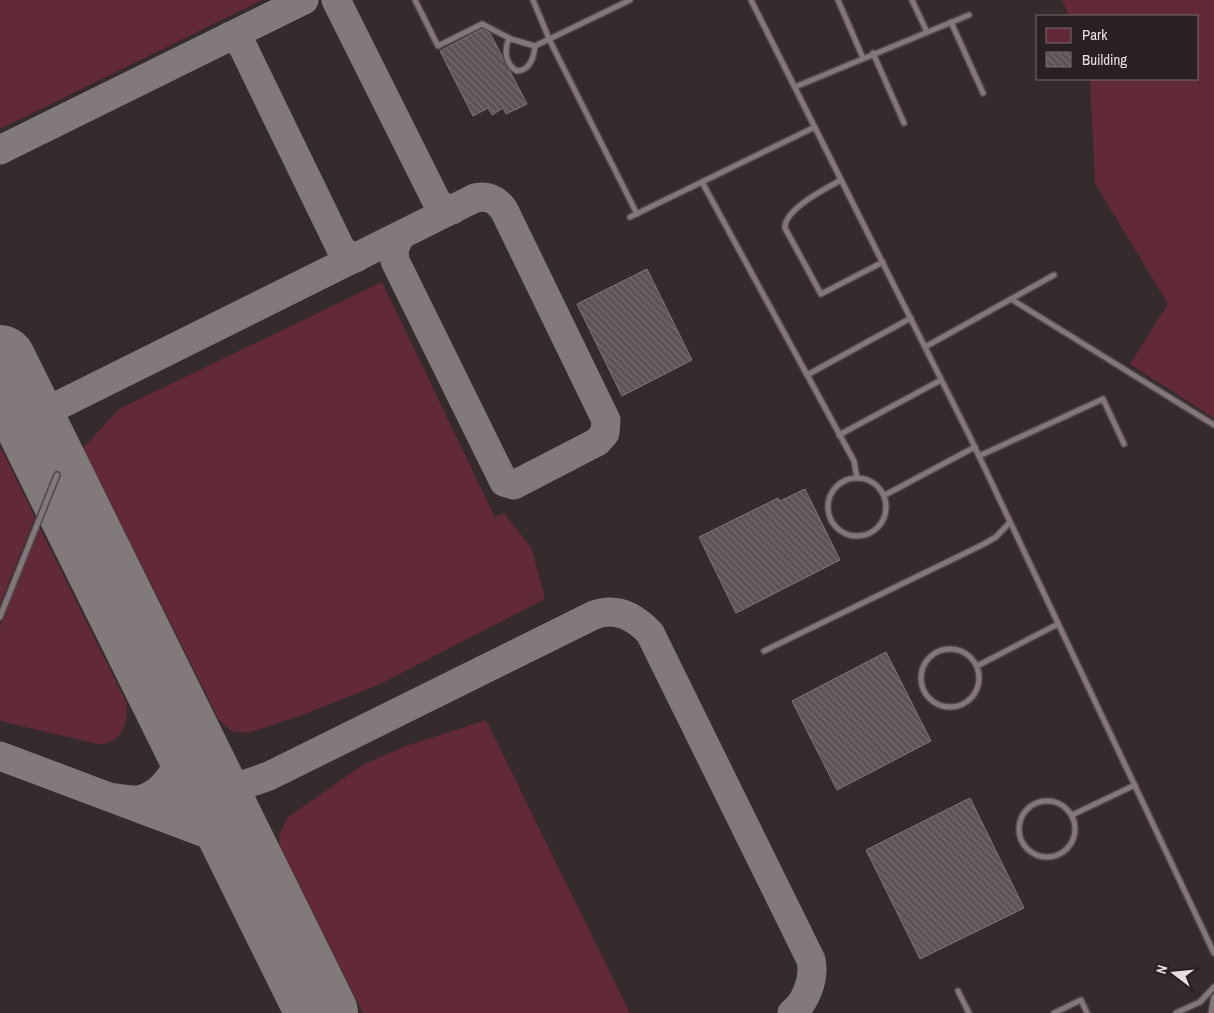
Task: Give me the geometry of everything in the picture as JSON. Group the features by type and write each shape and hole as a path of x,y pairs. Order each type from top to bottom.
{"lane":[{"path":"415,0 438,46 482,24 494,28 509,38 535,46 550,41 630,0"},
{"path":"533,0 550,41 637,214"},
{"path":"751,0 980,456 1214,953"},
{"path":"838,0 863,58"},
{"path":"912,0 927,32"},
{"path":"795,87 873,53 969,15"},
{"path":"951,22 982,94"},
{"path":"509,38 505,52 511,66 517,71 522,71 532,62 535,46"},
{"path":"873,53 904,123"},
{"path":"630,217 815,127"},
{"path":"842,180 800,206 788,218 785,228 821,294 883,262"},
{"path":"702,182 854,461 857,478"},
{"path":"925,347 1054,275"},
{"path":"1011,299 1214,425"},
{"path":"807,375 911,318"},
{"path":"839,435 941,380"},
{"path":"980,456 1103,399 1124,444"},
{"path":"885,495 975,447"},
{"path":"0,617 57,475"},
{"path":"857,478 871,481 885,495 886,514 876,530 859,537 841,532 830,517 830,497 842,482 857,478"},
{"path":"764,651 984,544 996,537 1010,522"},
{"path":"977,666 1058,624"},
{"path":"944,648 964,651 972,657 977,666 979,675 975,693 960,705 951,707 933,702 922,687 922,667 934,652 944,648"},
{"path":"1072,815 1135,785"},
{"path":"1048,801 1058,803 1072,815 1075,824 1072,842 1059,855 1041,857 1033,854 1021,840 1020,821 1030,806 1048,801"},
{"path":"1176,1013 1200,1002 1214,987"},
{"path":"958,992 969,1013"},
{"path":"1211,1013 1214,998"},
{"path":"1054,1013 1081,1000 1088,1013"}],"green space":[{"path":"0,0 262,0 0,129"},
{"path":"1062,0 1214,0 1214,418 1130,364 1168,304 1095,183 1090,80 1199,80 1199,15 1069,15"},
{"path":"382,282 495,517 504,513 532,549 545,599 378,685 305,714 247,733 231,731 219,720 83,448 119,409"},
{"path":"0,446 35,517 0,604"},
{"path":"40,528 127,704 126,719 122,732 118,737 106,743 98,744 0,721 0,627"},
{"path":"486,720 630,1013 363,1013 280,846 279,837 287,818 364,764 406,746"}],"building":[{"path":"482,29 490,33 527,104 506,114 503,108 492,115 488,108 473,116 440,51"},
{"path":"647,269 692,360 622,396 577,304"},
{"path":"805,489 840,560 736,613 699,537 778,498 780,501"},
{"path":"886,652 931,741 837,790 792,701"},
{"path":"970,798 1024,908 920,959 866,850"}],"taxiway":[{"path":"0,150 304,0"},
{"path":"336,0 438,204 452,210"},
{"path":"231,36 242,45 342,251 356,258"},
{"path":"25,411 39,415 475,198 484,197 495,201 504,210 606,420 605,433 597,442 514,485 504,482 395,261 394,250 400,236"},
{"path":"109,797 152,801 190,798 228,790 269,776 594,615 610,612 624,615 638,622 650,633 811,960 812,974 808,989 801,1003 792,1013"},
{"path":"135,801 156,793 164,786 176,768 186,737"},
{"path":"0,756 210,835 229,845 247,860"}],"runway":[{"path":"0,361 322,1013"}]}
